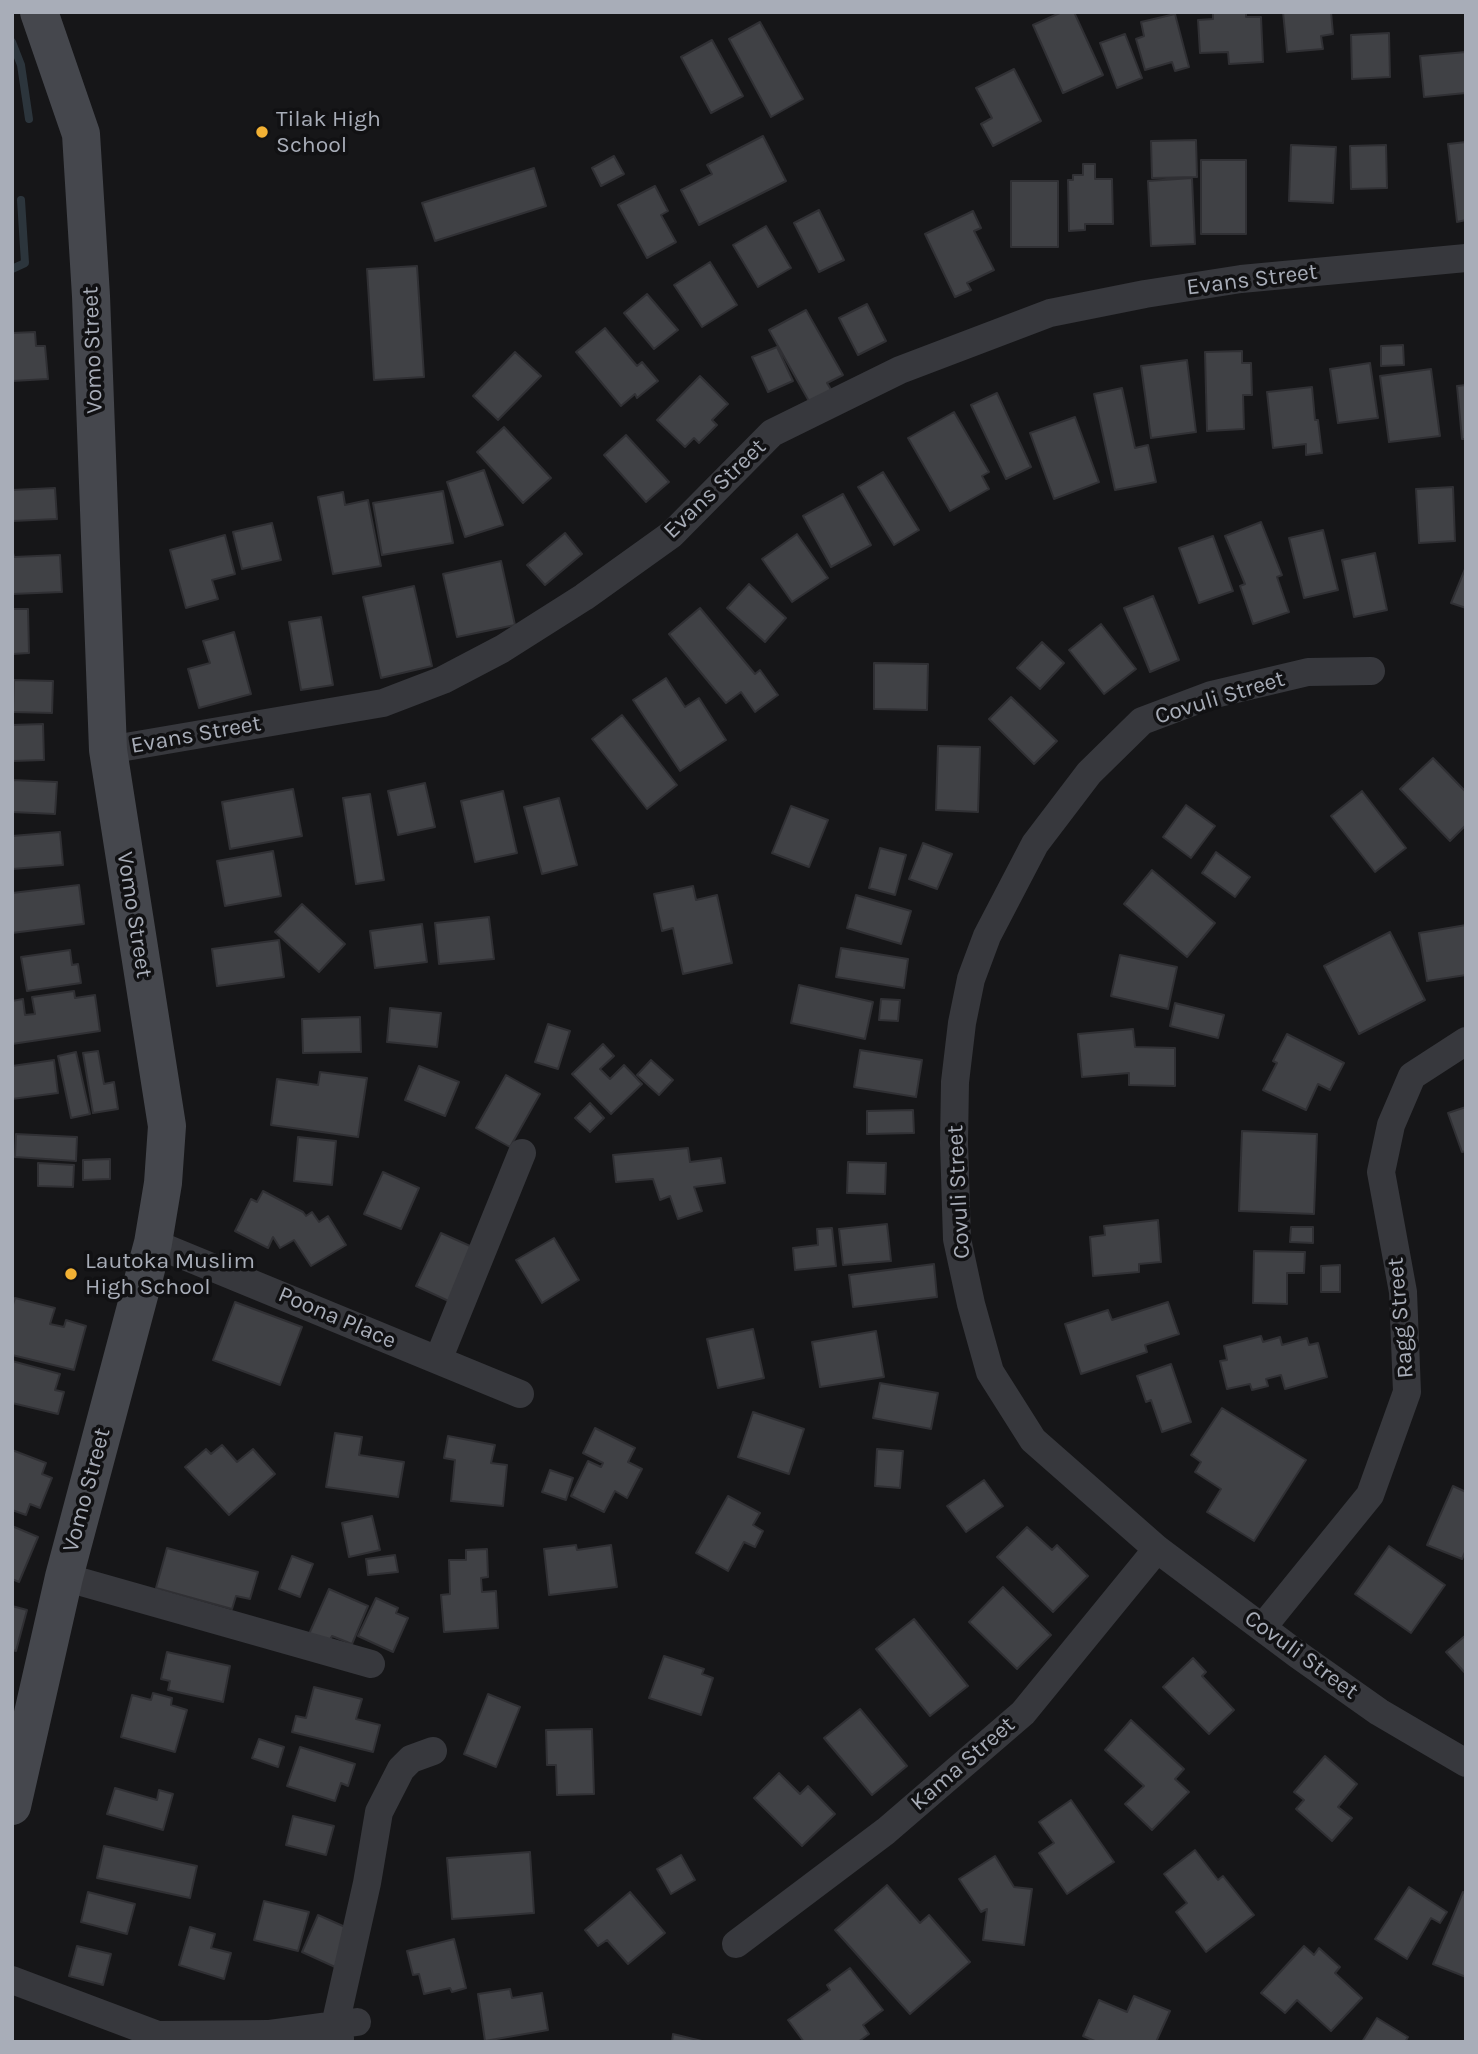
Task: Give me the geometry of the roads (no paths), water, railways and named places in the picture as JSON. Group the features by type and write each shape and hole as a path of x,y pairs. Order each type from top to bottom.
{"main road":[{"name":"Vomo Street","path":"12,1806 64,1577 153,1243 163,1183 167,1126 108,750 91,296 81,134 39,12"}],"street":[{"name":"Evans Street","path":"108,750 383,704 443,680 502,649 584,597 672,534 772,433 900,369 1050,313 1241,279 1466,258"},
{"name":"Covuli Street","path":"1371,671 1308,672 1211,695 1142,721 1089,773 1035,844 988,936 971,979 962,1023 955,1082 957,1239 990,1372 1033,1440 1157,1549 1262,1628 1379,1712 1466,1763"},
{"name":"Ragg Street","path":"1262,1628 1370,1495 1407,1392 1403,1292 1381,1172 1391,1125 1412,1076 1466,1041"},
{"path":"438,1360 522,1153"},
{"name":"Poona Place","path":"153,1243 520,1394"},
{"name":"Kama Street","path":"736,1944 886,1831 1023,1713 1157,1549"},
{"path":"64,1577 372,1664"},
{"path":"12,1980 158,2035 268,2038 344,2030 379,1812 401,1769 411,1759 433,1751"}],"waterway":[{"path":"12,42 21,65 29,119"},
{"path":"12,269 25,263 21,200"}],"place":[{"name":"Tilak High School","path":"262,132"},
{"name":"Lautoka Muslim High School","path":"71,1274"}]}
